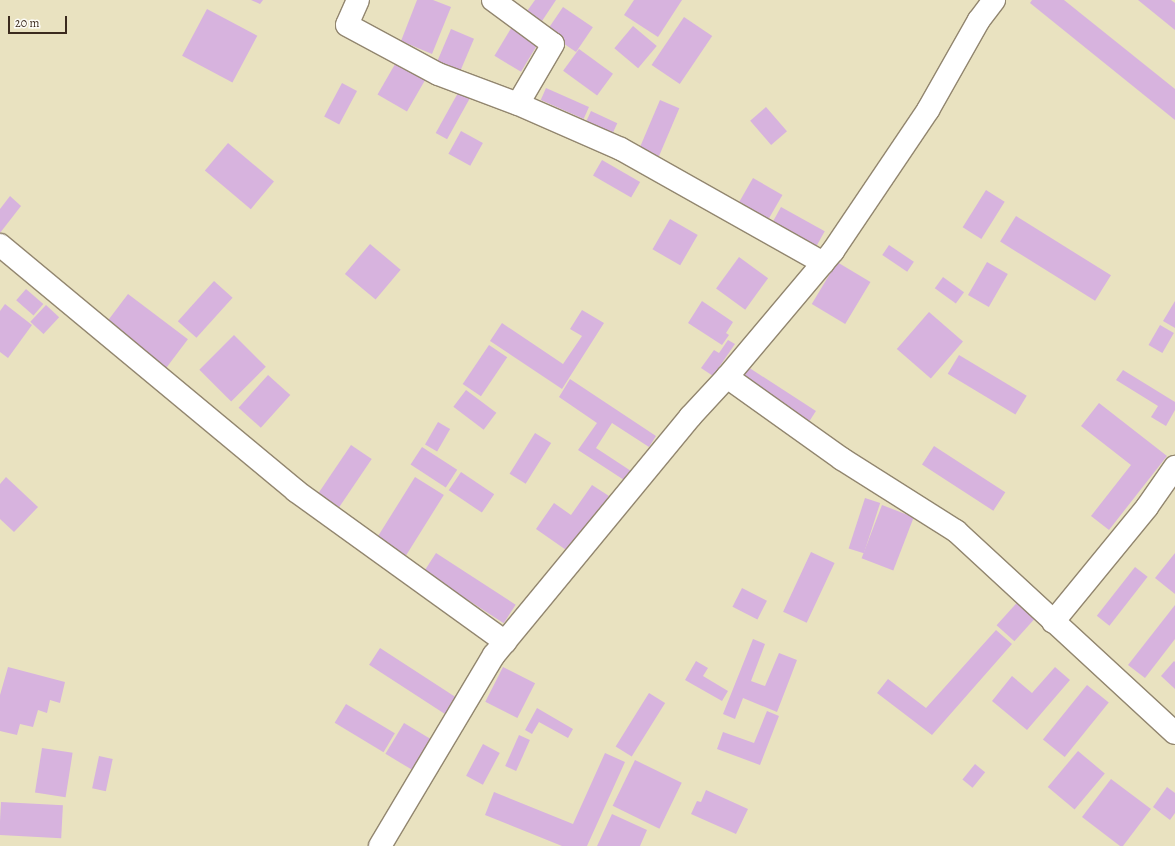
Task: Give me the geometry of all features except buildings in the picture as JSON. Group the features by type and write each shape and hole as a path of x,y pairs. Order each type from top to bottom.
{"street":[{"path":"358,0 347,25 438,74 518,104 622,149 823,263"},
{"path":"493,0 553,44 518,104"},
{"path":"380,846 494,655 690,417 728,377 838,244 928,110 979,20 994,0"},
{"path":"0,245 296,491 505,642"},
{"path":"728,377 842,459 956,531 1175,733"},
{"path":"1053,622 1146,507 1175,467"}]}
